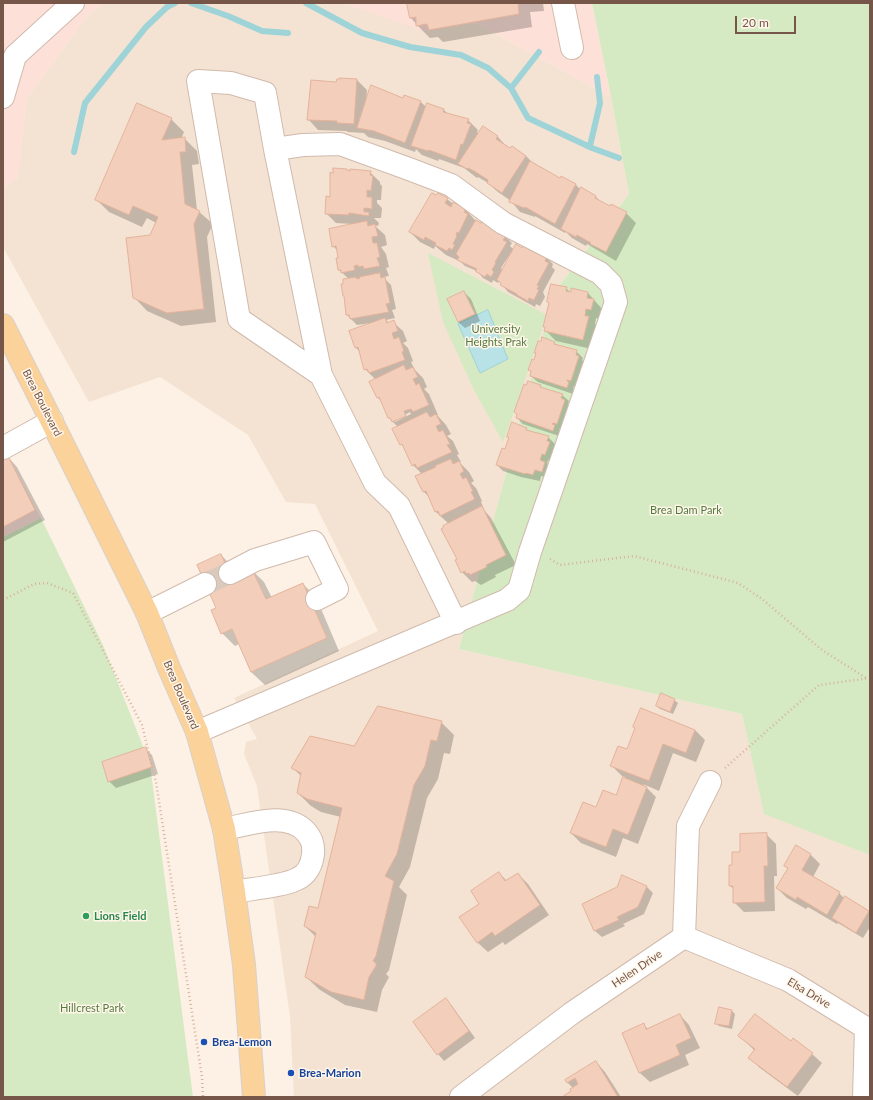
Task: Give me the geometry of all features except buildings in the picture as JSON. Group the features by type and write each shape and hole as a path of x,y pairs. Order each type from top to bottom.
{"main road":[{"name":"Brea Boulevard","path":"3,325 147,613 197,732 224,830 234,892 244,965 254,1097"}],"street":[{"path":"3,97 15,56 73,3"},
{"path":"563,3 572,48"},
{"path":"321,375 239,319 198,81 231,83 265,93 321,375 375,483 399,506 456,623"},
{"path":"197,732 456,623 508,600 519,590 530,552 616,302 611,284 600,273 503,223 452,185 340,144 303,145 275,149"},
{"path":"3,448 52,421"},
{"path":"230,573 255,560 314,542 337,589 317,599"},
{"path":"147,613 205,584"},
{"path":"684,937 688,826 710,782"},
{"path":"224,830 274,819 287,821 296,824 304,830 310,837 313,844 312,862 307,872 298,879 234,892"},
{"name":"Helen Drive","path":"461,1097 572,1012 684,937"},
{"name":"Elsa Drive","path":"684,937 788,980 866,1028 864,1097"}],"path":[{"path":"530,552 550,559 560,565 634,556 738,583 762,598 822,650 866,678"},
{"path":"3,600 34,584 47,583 73,593 142,725 156,782 202,1077 203,1097"},
{"path":"710,782 819,685 870,678"}],"shaded area":[{"path":"3,3 105,3 88,15 27,98 17,179 3,187"},
{"path":"105,3 343,3 424,30 476,23 611,97 629,194 554,293 459,649 742,714 764,813 870,855 870,1097 294,1097 290,1017 257,786 244,754 246,742 257,739 234,698 378,631 315,504 286,502 248,435 160,377 89,402 3,247 3,187 17,179 27,98 88,15"},
{"path":"343,3 592,3 611,97 476,23 424,31"},
{"path":"3,447 41,518 3,537"}],"green space":[{"name":"Brea Dam Park","path":"592,3 870,3 870,855 764,814 742,714 459,649 554,293 629,194"},
{"name":"University Heights Prak","path":"428,253 547,315 503,442 474,390 443,322"},
{"name":"Hillcrest Park","path":"41,518 103,645 150,764 193,1097 3,1097 3,537"}],"water":[{"path":"488,310 508,359 480,373 458,324"}],"waterway":[{"path":"74,152 85,103 146,27 167,7 175,3"},
{"path":"191,3 228,16 262,31 288,33"},
{"path":"306,3 362,33 410,47 461,55 488,68 511,88 528,118 592,148 619,158"},
{"path":"511,88 539,52"},
{"path":"590,146 600,103 597,77"}],"tunnel":[{"path":"205,584 230,573"}],"place":[{"name":"Lions Field","path":"86,916"},
{"name":"Brea-Lemon","path":"204,1042"},
{"name":"Brea-Marion","path":"291,1073"}]}
